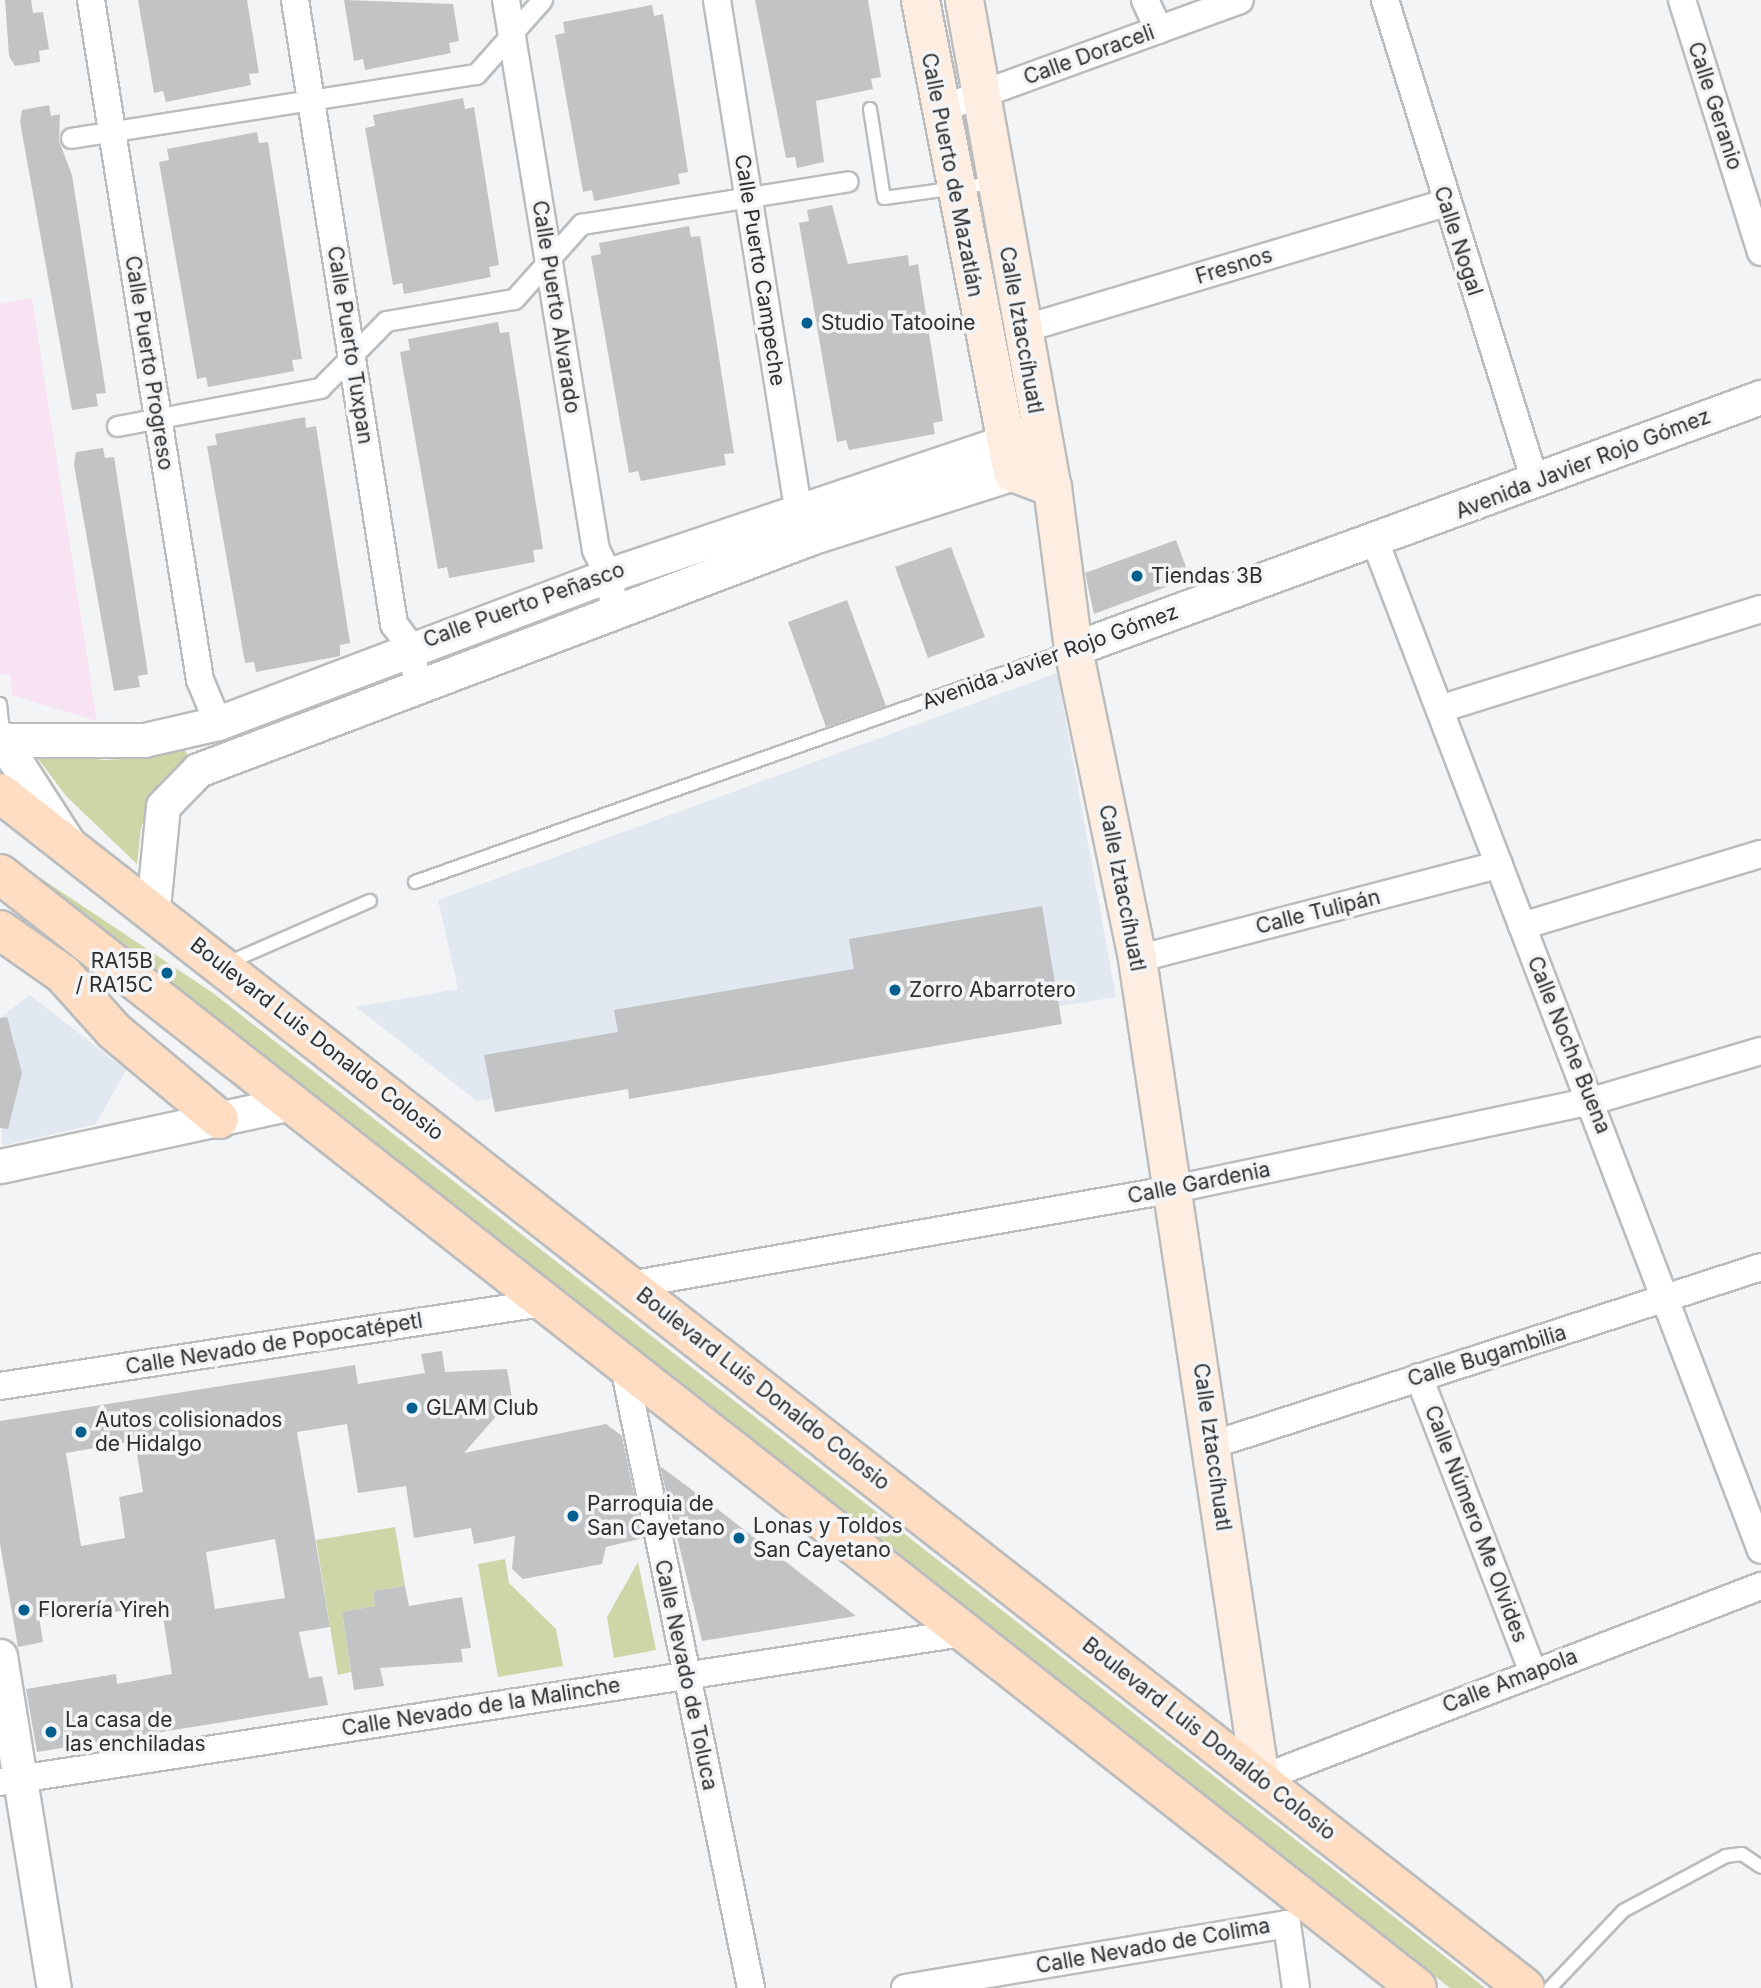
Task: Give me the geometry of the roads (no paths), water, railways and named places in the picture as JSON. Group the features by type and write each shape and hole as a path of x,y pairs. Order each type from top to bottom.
{"main road":[{"name":"Calle Puerto de Mazatlán","path":"920,0 952,189 1031,459"},
{"name":"Calle Iztaccíhuatl","path":"964,0 994,183 1023,329 1031,459 1137,958 1174,1189 1260,1779"},
{"name":"Boulevard Luis Donaldo Colosio","path":"0,793 153,908 222,966 1525,1988"},
{"path":"0,874 286,1104 549,1302 962,1633 1294,1911 1417,1988"},
{"path":"0,902 40,905"},
{"path":"0,930 63,974 114,1031 219,1119"}],"street":[{"name":"Calle Puerto Progreso","path":"91,0 200,680 218,723"},
{"name":"Calle Puerto Tuxpan","path":"295,0 394,624 410,646 418,685"},
{"name":"Calle Puerto Alvarado","path":"506,0 596,550 609,575 615,611"},
{"path":"71,138 477,74 542,0"},
{"name":"Calle Puerto Campeche","path":"717,0 798,508 813,537"},
{"path":"1145,0 1159,30"},
{"name":"Calle Nogal","path":"1385,0 1445,203 1535,481"},
{"name":"Calle Geranio","path":"1682,0 1761,251"},
{"name":"Calle Doraceli","path":"938,110 1159,30 1227,2"},
{"path":"117,426 320,388 386,321 514,299 581,224 848,181"},
{"name":"Fresnos","path":"1023,329 1445,203"},
{"name":"Avenida Javier Rojo Gómez","path":"1073,649 1376,541 1761,397"},
{"name":"Calle Puerto Peñasco","path":"2,738 144,740 218,723 410,646 798,508 1031,459"},
{"name":"Calle Puerto Peñasco","path":"153,908 163,806 178,784 198,770 813,537 1031,459"},
{"name":"Calle Noche Buena","path":"1376,541 1443,708 1522,926 1592,1101 1761,1550"},
{"path":"1443,708 1761,609"},
{"path":"2,738 70,846"},
{"path":"1522,926 1761,854"},
{"name":"Calle Tulipán","path":"1137,958 1499,865"},
{"name":"Calle Gardenia","path":"629,1285 1174,1189 1592,1101 1761,1051"},
{"path":"0,1166 286,1104"},
{"name":"Calle Bugambilia","path":"1212,1445 1668,1300 1761,1266"},
{"name":"Calle Nevado de Popocatépetl","path":"0,1386 549,1302"},
{"name":"Calle Nevado de Toluca","path":"623,1362 751,1988"},
{"name":"Calle Número Me Olvides","path":"1419,1377 1532,1672"},
{"name":"Calle Amapola","path":"1260,1779 1761,1586"},
{"name":"Calle Nevado de la Malinche","path":"10,1781 962,1633"},
{"path":"0,1656 10,1781 54,1988"},
{"path":"1294,1911 1296,1988"},
{"name":"Calle Nevado de Colima","path":"905,1988 1294,1911"}],"lane":[{"path":"870,110 884,198 994,183"},
{"name":"Avenida Javier Rojo Gómez","path":"415,882 1073,649"},
{"path":"0,704 2,738"},
{"path":"222,966 370,901"},
{"path":"1550,1988 1623,1911 1726,1856 1742,1854 1761,1867"}],"place":[{"name":"Studio Tatooine","path":"807,323"},
{"name":"Tiendas 3B","path":"1137,576"},
{"name":"RA15B / RA15C","path":"167,973"},
{"name":"Zorro Abarrotero","path":"895,990"},
{"name":"GLAM Club","path":"412,1408"},
{"name":"Autos colisionados de Hidalgo","path":"81,1432"},
{"name":"Parroquia de San Cayetano","path":"573,1516"},
{"name":"Lonas y Toldos San Cayetano","path":"739,1538"},
{"name":"Florería Yireh","path":"24,1610"},
{"name":"La casa de las enchiladas","path":"51,1732"}]}
